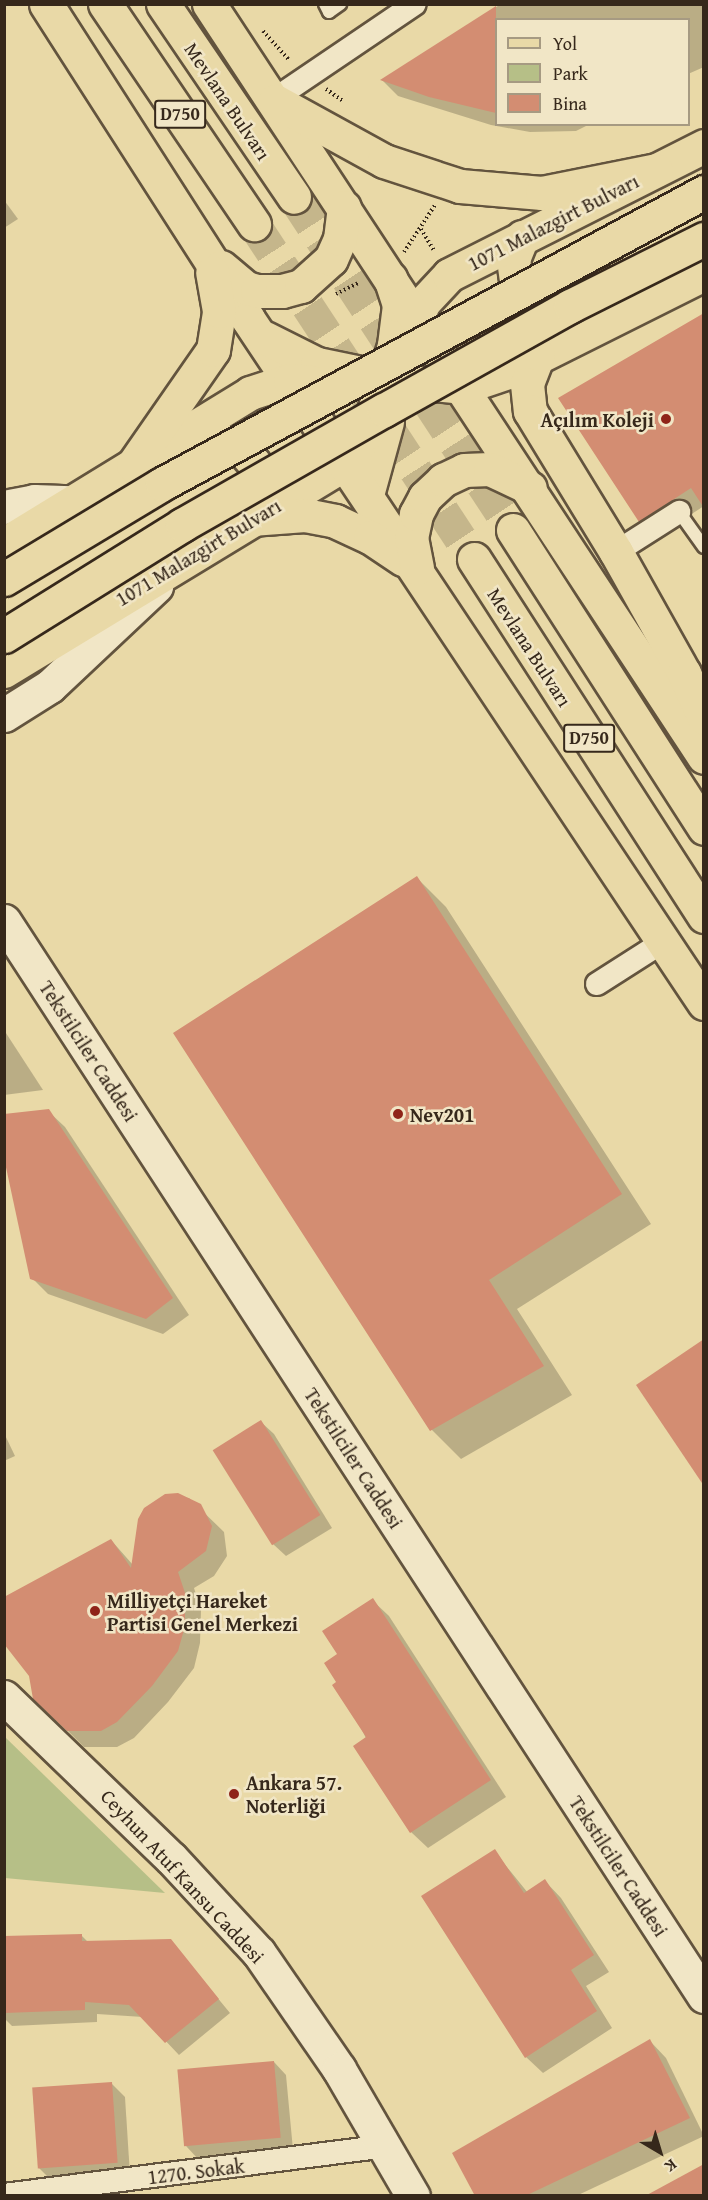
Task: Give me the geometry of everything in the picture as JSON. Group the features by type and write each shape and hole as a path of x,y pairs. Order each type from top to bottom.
{"main road":[{"path":"46,4 259,333 704,1003"},
{"name":"D750","path":"105,4 254,224"},
{"name":"Mevlana Bulvarı","path":"162,4 294,197"},
{"path":"209,4 344,207 393,262 417,316 704,757"},
{"path":"273,100 384,161 460,186 542,193 656,170"},
{"name":"1071 Malazgirt Bulvarı","path":"4,671 182,560 346,463 367,433 390,387 417,316 433,289 449,275 704,146"},
{"path":"4,579 154,489 563,264 704,192"},
{"path":"206,251 246,288 271,293 291,290 312,279 331,260 340,239 344,207"},
{"path":"522,237 513,270 525,306 544,326 576,335"},
{"name":"1071 Malazgirt Bulvarı","path":"4,636 182,525 364,421 570,306 704,239"},
{"path":"133,465 213,350 219,311 206,251"},
{"name":"1071 Malazgirt Bulvarı","path":"367,495 390,387 399,305 393,262"},
{"path":"4,544 250,393 290,380 390,387 464,387 508,372 576,335 704,274"},
{"path":"259,333 316,364 447,405 487,423"},
{"path":"538,355 527,384 530,411 616,552 684,673 704,718"},
{"path":"179,436 217,436 247,454 263,484 260,506 251,519"},
{"path":"417,568 411,538 416,514 425,497 443,480 475,468 490,469 530,488"},
{"path":"251,519 305,515 335,521 370,537 417,568"},
{"name":"D750","path":"513,530 704,828"},
{"name":"Mevlana Bulvarı","path":"474,559 704,916"}],"street":[{"path":"273,100 415,4"},
{"path":"4,507 34,501 70,502"},
{"path":"616,552 679,512"},
{"path":"4,715 50,686 182,560"},
{"path":"4,905 33,964"},
{"name":"Tekstilciler Caddesi","path":"4,921 704,1996"},
{"path":"597,984 663,942"},
{"name":"Ceyhun Atuf Kansu Caddesi","path":"4,1697 171,1858 259,1953 388,2146 413,2196"},
{"name":"1270. Sokak","path":"4,2195 44,2193 388,2146"}],"lane":[{"path":"325,4 329,12 340,4"},
{"path":"679,512 704,547"}],"path":[{"path":"257,25 308,76 343,101"},
{"path":"393,262 421,228 436,202"},
{"path":"421,228 436,255"}],"green space":[{"path":"5,1737 165,1893 5,1878"}],"building":[{"path":"496,6 495,113 429,97 380,80"},
{"path":"704,313 704,508 691,488 639,522 558,398"},
{"name":"Nev201","path":"417,876 622,1194 489,1280 544,1366 430,1431 173,1033"},
{"path":"49,1109 173,1298 146,1319 30,1279 4,1158 4,1114"},
{"path":"704,1339 704,1486 636,1385"},
{"path":"261,1420 320,1515 272,1545 213,1450"},
{"name":"Milliyetçi Hareket Partisi Genel Merkezi","path":"178,1493 201,1504 212,1526 206,1551 178,1572 185,1593 185,1626 178,1651 152,1686 117,1722 101,1731 67,1731 33,1699 29,1676 4,1644 4,1597 111,1539 131,1568 138,1519 144,1508 165,1494"},
{"path":"373,1598 491,1780 410,1833 353,1746 366,1737 332,1685 336,1682 324,1663 337,1654 322,1631"},
{"path":"495,1849 524,1893 545,1879 594,1955 571,1970 597,2011 525,2058 421,1896"},
{"path":"82,1934 82,1941 171,1939 219,1999 165,2043 129,2005 85,2002 85,2010 4,2013 4,1936"},
{"path":"650,2039 690,2118 525,2196 475,2196 452,2153"},
{"path":"274,2061 281,2138 184,2146 177,2069"},
{"path":"112,2082 118,2163 38,2168 32,2088"},
{"path":"704,2164 704,2196 645,2196"}],"tunnel":[{"path":"294,197 513,530"},
{"path":"254,224 474,559"}],"place":[{"name":"Açılım Koleji","path":"666,419"},
{"name":"Nev201","path":"398,1114"},
{"name":"Milliyetçi Hareket Partisi Genel Merkezi","path":"95,1611"},
{"name":"Ankara 57. Noterliği","path":"234,1794"}]}
